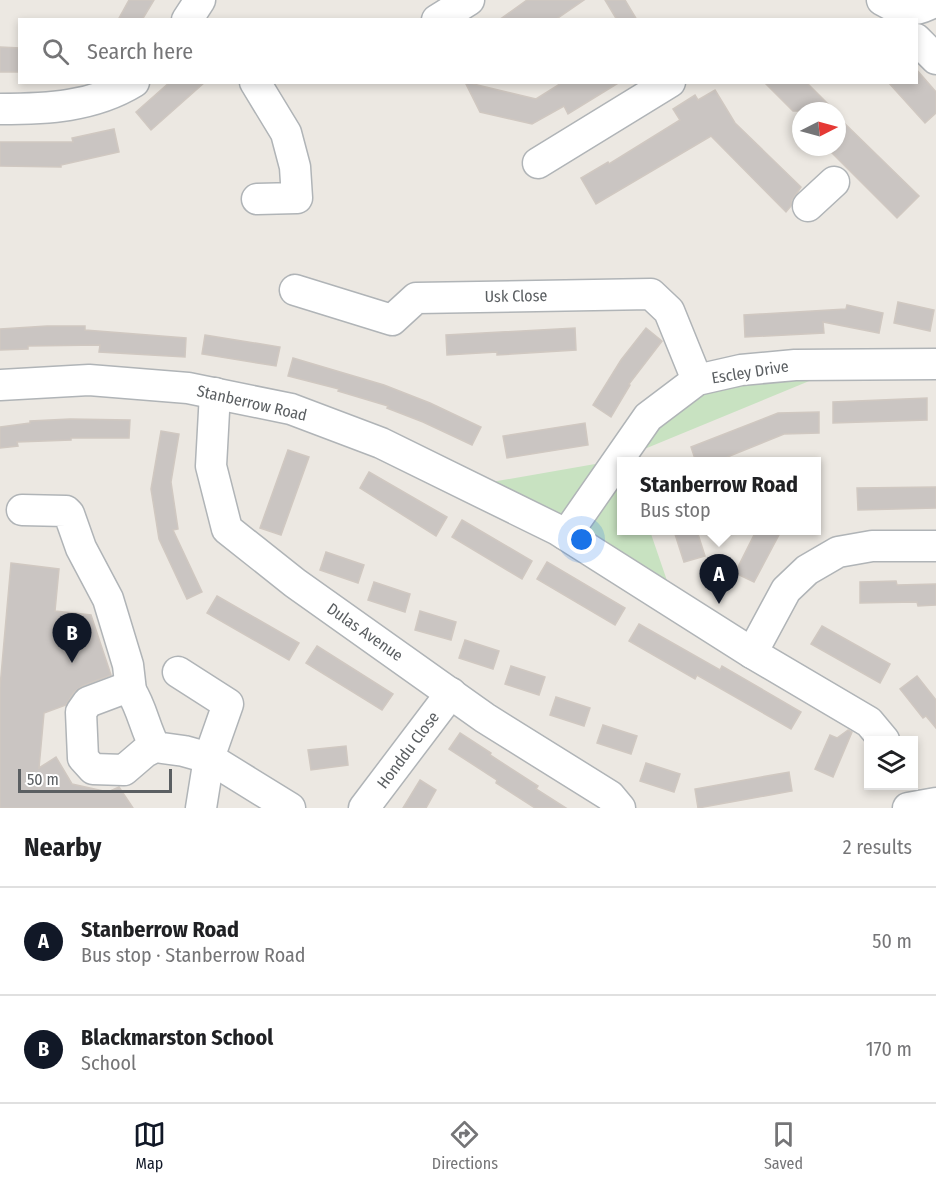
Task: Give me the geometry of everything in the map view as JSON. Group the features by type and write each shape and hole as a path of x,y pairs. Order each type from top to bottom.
{"street":[{"path":"440,18 469,0"},
{"path":"904,18 936,1"},
{"path":"918,36 936,59"},
{"path":"0,109 39,109 95,100 113,94 130,84"},
{"path":"256,84 286,134 293,158 297,198 257,199"},
{"path":"538,162 667,84"},
{"path":"808,206 834,182"},
{"name":"Usk Close","path":"295,290 393,320 416,298 651,294 669,311 697,380"},
{"name":"Escley Drive","path":"620,457 648,417 697,380 741,370 795,365 936,364"},
{"name":"Stanberrow Road","path":"0,385 89,380 188,388 291,409 381,443 566,535 752,653 869,722 880,736"},
{"name":"Dulas Avenue","path":"215,393 211,466 226,529 295,583 485,718 610,796 620,808"},
{"name":"Escley Drive","path":"566,535 617,462"},
{"path":"22,510 69,514 81,548 108,599 128,665 130,691 138,702 147,732 155,747"},
{"path":"752,653 786,590 807,570 838,552 872,546 936,546"},
{"path":"178,672 228,704 209,758 201,808"},
{"path":"130,691 120,690 88,702 81,712 83,758 87,765 93,769 124,770 145,752 155,747 184,751 209,758 290,808"},
{"name":"Honddu Close","path":"364,808 451,693"},
{"path":"902,790 906,808 936,802"}],"green space":[{"path":"848,365 621,457 697,380"},
{"path":"617,460 617,535 651,535 675,604 469,486"}],"building":[{"path":"129,0 154,0 143,18 119,18"},
{"path":"527,0 584,0 558,18 502,18"},
{"path":"605,0 625,0 636,18 616,18"},
{"path":"0,47 18,48 18,72 0,72"},
{"path":"918,71 936,92 936,113 925,123 890,84 918,84"},
{"path":"168,84 203,84 151,130 136,112"},
{"path":"466,84 536,99 560,84 617,84 568,114 564,106 532,124 480,112"},
{"path":"766,84 808,84 826,102 792,102 792,110"},
{"path":"715,90 735,123 801,187 786,212 711,136 596,204 581,178 608,162 609,164 680,120 673,109 695,95 698,100"},
{"path":"846,125 919,196 897,218 835,156 846,156"},
{"path":"114,129 119,152 61,165 61,167 0,166 0,142 73,142 72,138"},
{"path":"898,302 934,310 930,331 894,323"},
{"path":"847,305 883,313 879,333 823,322 824,333 745,337 744,315 846,309"},
{"path":"85,326 85,330 186,338 185,357 99,352 100,345 28,346 28,349 0,350 0,329"},
{"path":"575,328 576,350 497,355 497,352 447,355 446,335"},
{"path":"646,328 662,341 629,384 611,417 593,405 621,360"},
{"path":"205,335 280,347 276,366 202,354"},
{"path":"293,358 384,385 481,427 472,445 387,408 388,406 338,391 339,389 288,376"},
{"path":"927,398 927,420 833,423 833,402"},
{"path":"819,412 819,433 784,434 727,457 694,457 691,447 778,413"},
{"path":"130,420 129,438 71,438 71,440 17,442 18,446 0,448 0,427 30,423 30,421"},
{"path":"585,423 588,445 507,458 503,436"},
{"path":"161,431 179,434 171,482 178,529 173,530 202,592 187,599 159,539 151,489"},
{"path":"288,450 309,457 281,535 260,528"},
{"path":"369,472 447,517 436,536 360,488"},
{"path":"936,487 936,508 858,510 857,488"},
{"path":"462,520 532,561 522,579 452,537"},
{"path":"675,535 698,535 705,556 684,562"},
{"path":"754,535 779,535 754,582 735,573"},
{"path":"326,552 364,565 358,583 320,570"},
{"path":"547,562 625,608 615,625 537,579"},
{"path":"11,563 59,569 55,611 91,615 111,675 82,686 74,692 66,705 44,713 39,768 56,757 72,784 108,792 119,787 133,808 0,808 0,687"},
{"path":"896,581 897,585 936,584 936,605 918,606 917,602 860,603 860,582"},
{"path":"374,582 410,594 405,612 368,600"},
{"path":"217,596 299,643 289,660 207,613"},
{"path":"420,611 456,622 451,640 415,630"},
{"path":"639,624 720,670 722,666 801,712 791,729 697,675 695,679 629,641"},
{"path":"822,626 890,664 880,683 811,644"},
{"path":"465,640 499,651 493,669 459,658"},
{"path":"317,646 393,694 382,710 306,663"},
{"path":"511,666 545,677 539,695 505,684"},
{"path":"917,676 936,700 936,728 926,716 923,718 900,689"},
{"path":"556,697 590,708 584,726 550,715"},
{"path":"603,725 637,736 631,754 597,743"},
{"path":"848,730 852,732 833,777 815,769 830,735 837,738"},
{"path":"460,733 538,786 536,789 566,808 535,808 496,783 497,780 449,749"},
{"path":"346,746 348,765 311,770 308,750"},
{"path":"646,763 680,774 674,792 640,781"},
{"path":"789,772 792,791 698,808 695,789"},
{"path":"420,780 436,790 426,808 403,808"}],"place":[{"name":"Stanberrow Road","path":"719,604"},
{"name":"Blackmarston School","path":"72,663"}]}
